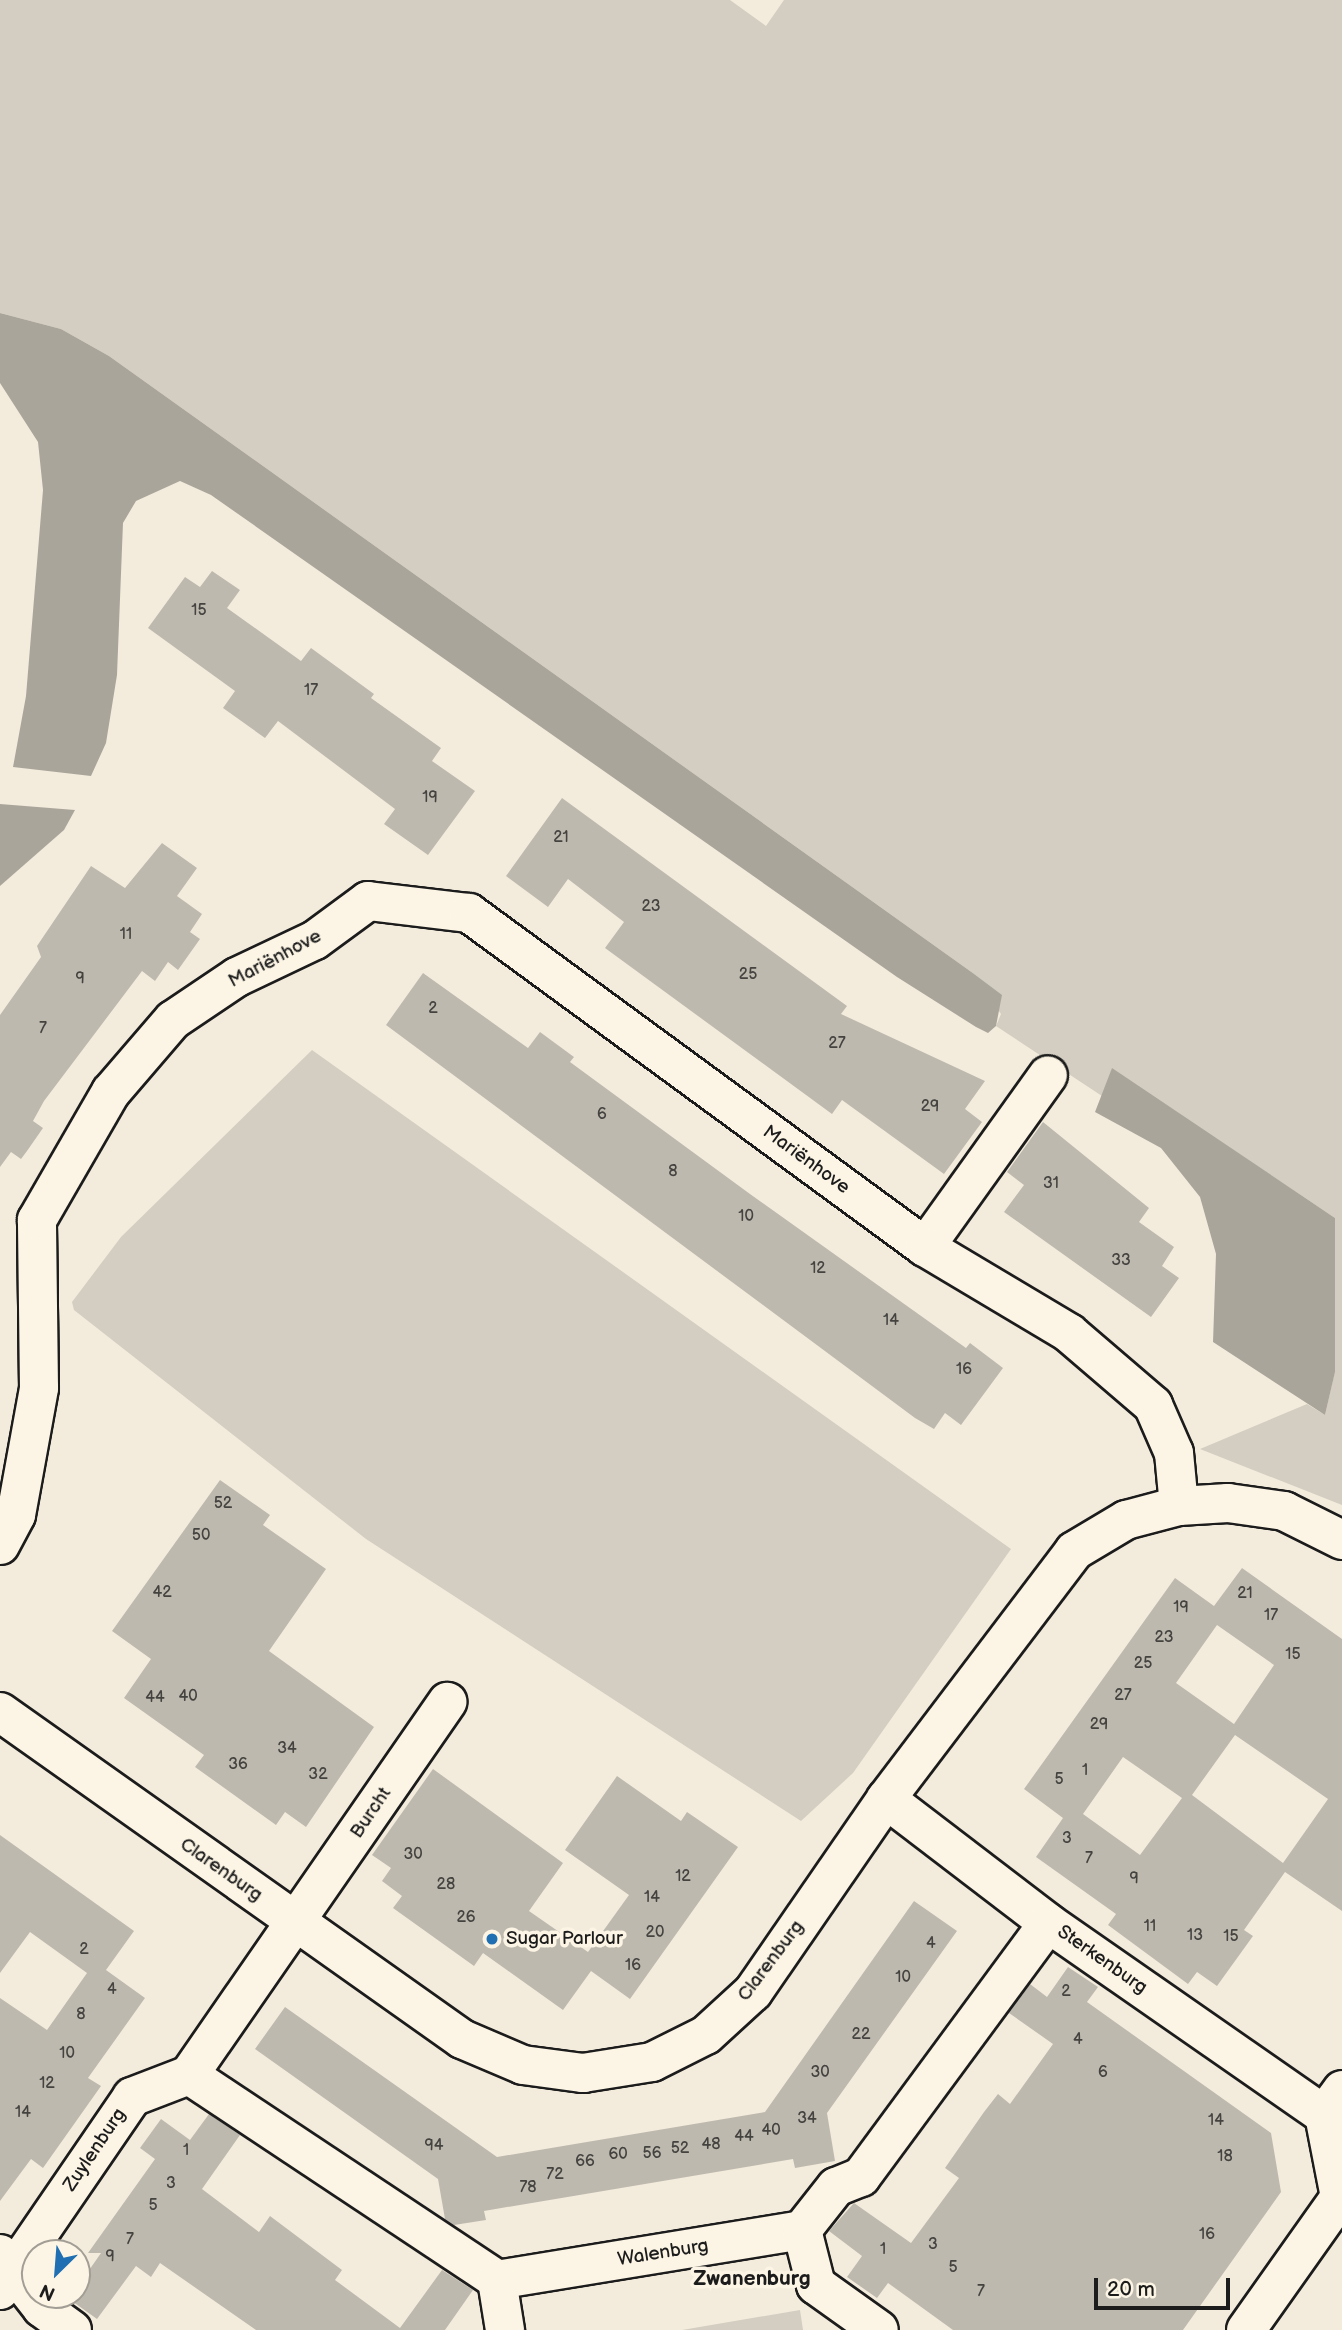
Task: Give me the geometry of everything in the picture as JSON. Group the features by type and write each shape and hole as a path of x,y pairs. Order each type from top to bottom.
{"street":[{"name":"Mariënhove","path":"0,1545 16,1515 39,1388 37,1220 111,1092 173,1020 237,977 315,940 368,901 469,914 925,1247 1069,1333 1153,1405 1174,1452 1179,1506"},
{"path":"925,1247 1048,1075"},
{"name":"Clarenburg","path":"0,1712 296,1924 463,2039 523,2065 583,2073 652,2062 706,2035 753,1992 886,1798 1074,1551 1126,1520 1179,1506 1228,1503 1284,1511 1342,1540"},
{"name":"Burcht","path":"296,1924 446,1702"},
{"name":"Sterkenburg","path":"886,1798 1048,1923 1333,2103"},
{"path":"878,2330 817,2286 802,2230 836,2187 861,2178 1048,1923"},
{"path":"296,1924 189,2075 497,2280 505,2330"},
{"name":"Zuylenburg","path":"5,2271 132,2097 189,2075"},
{"path":"1246,2330 1340,2197 1333,2103"},
{"name":"Walenburg","path":"497,2280 802,2230"},
{"path":"5,2271 42,2308 72,2330"}],"shaded area":[{"path":"0,0 730,0 766,26 784,0 1342,0 1342,1505 1200,1449 1307,1404 1325,1415 1335,1371 1335,1218 1112,1069 1102,1096 996,1026 1001,1014 970,971 109,356 61,329 0,313"},
{"path":"0,313 61,329 109,356 970,971 1002,995 996,1026 988,1033 897,977 211,495 180,481 136,501 123,523 117,675 106,743 91,776 13,767 26,696 43,490 38,442 0,383"},
{"path":"0,804 75,810 64,830 0,886"},
{"path":"312,1050 1011,1549 853,1773 801,1821 366,1539 74,1310 72,1302 121,1237"},
{"path":"1112,1068 1335,1218 1335,1372 1325,1415 1213,1342 1216,1254 1200,1197 1161,1148 1095,1112"},
{"path":"800,2310 803,2330 682,2330"}],"building":[{"path":"212,571 240,590 227,608 301,661 311,648 374,694 371,698 441,748 432,761 475,791 428,855 384,824 395,809 278,721 265,738 223,708 235,691 148,628 185,577 200,587"},
{"path":"562,798 847,1006 841,1014 985,1081 965,1109 982,1122 944,1174 842,1100 832,1114 605,948 624,922 568,879 548,907 506,876"},
{"path":"162,843 197,868 177,896 202,914 190,932 200,939 178,970 168,962 155,981 142,971 44,1101 33,1121 43,1128 27,1151 21,1159 11,1152 0,1167 0,1015 41,957 37,946 91,866 125,888"},
{"path":"423,973 528,1048 540,1032 574,1057 570,1062 750,1194 966,1348 970,1343 1003,1368 961,1425 945,1413 934,1429 915,1418 386,1025"},
{"path":"1043,1122 1149,1208 1139,1222 1174,1247 1162,1266 1179,1278 1151,1317 1004,1212 1024,1185 1007,1172"},
{"path":"220,1480 270,1515 263,1525 326,1569 269,1651 374,1727 306,1827 285,1812 276,1825 195,1767 204,1755 124,1698 151,1659 112,1631"},
{"path":"1242,1568 1342,1639 1342,1911 1285,1872 1244,1930 1253,1936 1217,1986 1197,1972 1188,1984 1108,1925 1116,1914 1036,1857 1063,1818 1024,1789 1175,1578 1214,1606","holes":["1217,1625 1274,1665 1234,1724 1176,1683","1235,1735 1328,1799 1283,1863 1192,1795","1123,1757 1182,1798 1140,1855 1083,1814"]},
{"path":"433,1769 563,1863 529,1911 588,1952 629,1895 565,1850 617,1776 681,1821 687,1812 738,1847 630,1999 591,1971 563,2010 483,1953 474,1966 393,1908 402,1896 382,1881 391,1868 372,1855"},
{"path":"0,1835 134,1931 106,1970 145,1998 88,2078 101,2086 43,2168 31,2159 0,2201 0,1998 47,2030 87,1973 30,1932 0,1973"},
{"path":"914,1901 957,1931 827,2113 835,2161 795,2168 793,2159 484,2211 486,2220 454,2225 445,2219 438,2179 255,2049 285,2007 497,2157 765,2112"},
{"path":"1068,1967 1098,1987 1087,2002 1271,2133 1281,2192 1183,2330 953,2330 888,2283 877,2298 847,2277 862,2256 829,2231 854,2203 911,2243 959,2178 945,2168 984,2112 998,2094 1010,2104 1053,2044 1009,2013 1030,1984 1047,1997"},
{"path":"209,2114 240,2135 202,2189 259,2232 270,2216 342,2270 335,2280 400,2328 442,2270 473,2290 445,2330 256,2330 160,2263 151,2277 136,2266 97,2319 83,2309 91,2309 91,2267 101,2253 91,2253 91,2249 155,2159 140,2148 161,2119 190,2140"}],"place":[{"name":"Sugar Parlour","path":"492,1939"}],"district":[{"name":"Zwanenburg","path":"752,2279"}]}
